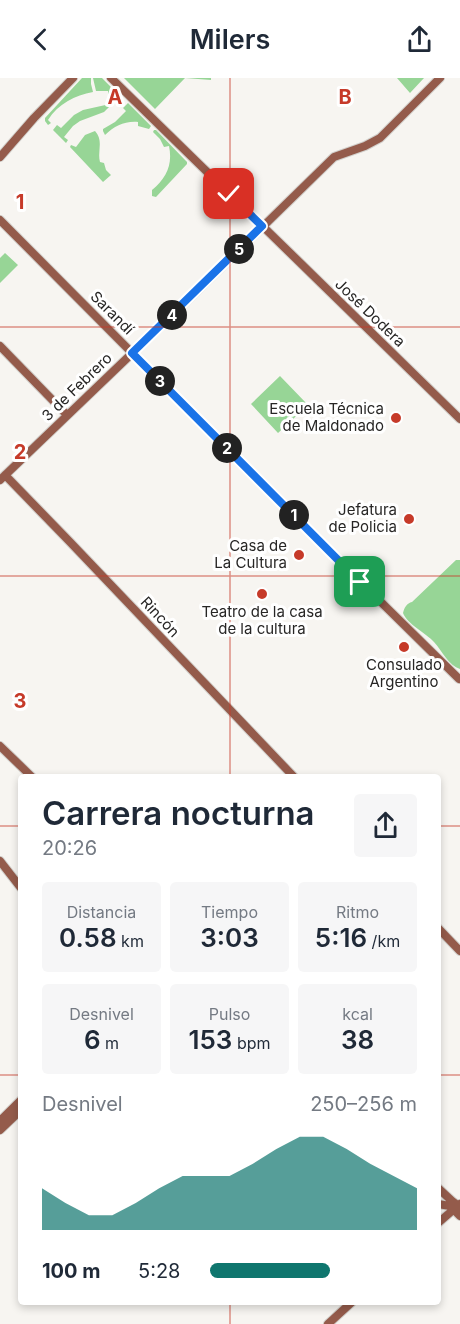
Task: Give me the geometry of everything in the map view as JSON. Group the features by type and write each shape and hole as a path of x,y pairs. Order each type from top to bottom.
{"street":[{"path":"0,157 73,78"},
{"name":"José Dodera","path":"111,78 460,418"},
{"name":"3 de Febrero","path":"2,478 334,157 380,138 440,78"},
{"name":"Sarandí","path":"0,220 459,679"},
{"path":"0,346 67,415"},
{"name":"Rincón","path":"2,478 70,542 291,774"},
{"path":"0,746 29,774"},
{"path":"0,861 18,884"},
{"path":"441,931 460,951"},
{"path":"0,1121 18,1103"},
{"path":"0,1130 18,1113"},
{"path":"441,1191 458,1206 460,1216"},
{"path":"441,1204 458,1206"},
{"path":"441,1220 458,1206"},
{"path":"328,1324 349,1305"}],"green space":[{"path":"82,78 91,78 93,92 80,95 62,105 52,114 48,120 51,123 48,125 45,118"},
{"path":"93,78 102,78 113,89 110,96 108,96 108,91 96,91"},
{"path":"124,78 185,78 155,109"},
{"path":"185,78 211,78 211,80"},
{"path":"397,78 424,78 410,93"},
{"path":"118,93 123,99 119,103 115,101 104,112 73,126 64,137 68,140 66,143 53,130 57,125 61,128 74,115 83,110 110,104"},
{"path":"128,103 151,126 149,129 138,126 138,122 128,122 105,135 103,129 115,122 126,111 123,108"},
{"path":"154,130 187,162 156,197 152,196 152,190 167,171 170,153 169,146 164,147 153,132"},
{"path":"95,131 100,142 100,162 104,163 111,175 103,182 70,147 71,145 76,147 85,135"},
{"path":"5,253 18,265 0,283 0,258"},
{"path":"280,376 308,405 278,433 251,404"},
{"path":"456,560 460,560 460,669 449,662 434,642 408,621 403,613 407,605"}],"place":[{"name":"Escuela Técnica de Maldonado","path":"396,418"},
{"name":"Jefatura de Policia","path":"409,519"},
{"name":"Casa de La Cultura","path":"299,555"},
{"name":"Teatro de la casa de la cultura","path":"262,594"},
{"name":"Consulado Argentino","path":"404,647"}],"route":[{"path":"229,194 262,226 132,353 360,582"}]}
